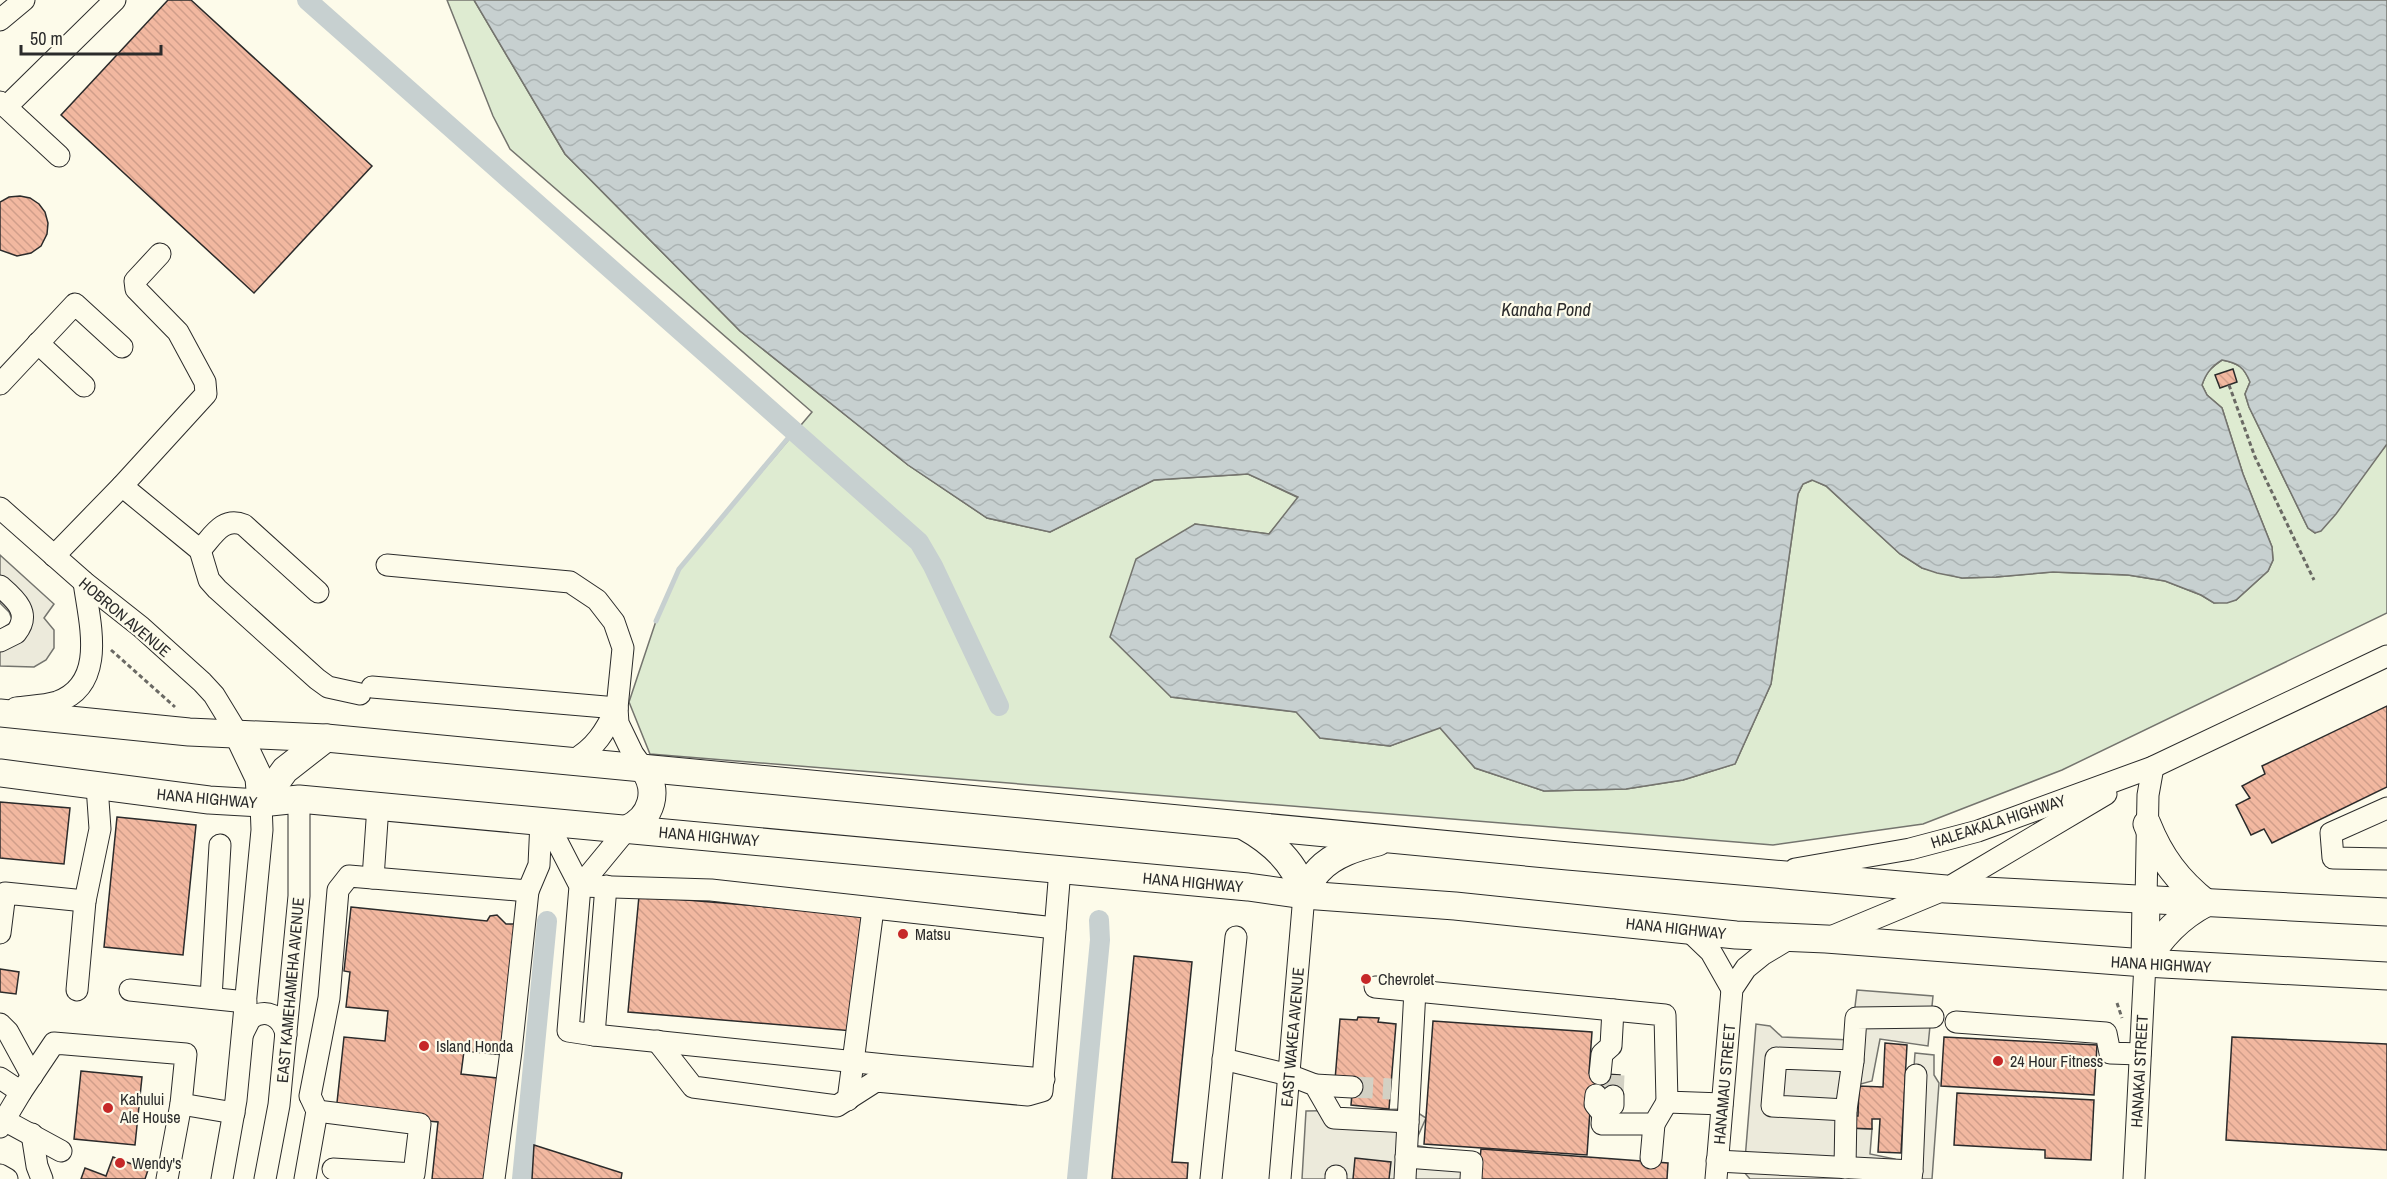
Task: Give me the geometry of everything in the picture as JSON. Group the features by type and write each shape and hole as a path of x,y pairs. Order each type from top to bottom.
{"main road":[{"path":"0,712 239,736 326,738 1946,889 2387,912"},
{"path":"239,736 275,756 285,770 299,799"},
{"path":"239,736 259,778 261,803"},
{"path":"261,803 285,770 326,738"},
{"path":"627,829 645,816 652,800 651,783 643,768"},
{"name":"HANA HIGHWAY","path":"0,773 209,800 261,803 299,799 1060,869 1248,887 1304,895 1455,906 1736,935 1826,939 2145,963 2387,976"},
{"path":"1240,824 1265,839 1286,859 1301,883 1304,895"},
{"path":"2147,824 2170,868 2206,903"},
{"path":"1304,895 1317,871 1330,861 1361,846 1394,839"},
{"path":"2145,963 2146,900"},
{"path":"2145,963 2171,928 2206,903"}],"street":[{"path":"0,20 24,0"},
{"path":"59,156 3,104 115,0"},
{"path":"54,556 206,394 205,382 178,332 136,289 135,281 160,254"},
{"path":"0,384 75,304 122,347"},
{"path":"38,343 84,386"},
{"path":"122,486 200,550 209,579 217,589 328,687 617,708"},
{"name":"HOBRON AVENUE","path":"0,508 84,582 141,627 202,682 239,736"},
{"path":"200,550 226,523 235,521 244,525 318,592"},
{"path":"387,565 570,582 597,600 614,622 623,648 617,708 621,731 643,768"},
{"path":"0,712 56,702 74,691 82,680 91,661 93,648 84,582"},
{"path":"0,586 18,601 23,618 16,633 0,641"},
{"name":"HALEAKALA HIGHWAY","path":"1826,939 1946,889 2153,767 2387,656"},
{"path":"572,761 586,754 598,742 617,708"},
{"path":"2146,900 2148,795 2153,767"},
{"name":"HALEAKALA HIGHWAY","path":"1768,874 1910,849 1978,831 2153,767"},
{"path":"77,990 85,901 100,829 98,786"},
{"name":"EAST KAMEHAMEHA AVENUE","path":"265,1179 281,1090 299,896 299,799"},
{"path":"222,1179 234,1113 243,1033 262,830 261,803"},
{"path":"373,878 378,806"},
{"path":"2387,808 2331,834 2333,858 2387,859"},
{"path":"544,822 580,886 568,1031 853,1062 1044,1078"},
{"path":"494,1179 512,1051 528,891 538,865 544,822"},
{"path":"580,886 627,829"},
{"path":"211,998 220,845"},
{"path":"657,1041 693,1087 837,1106 876,1081 1028,1095 1042,1091 1060,869"},
{"path":"305,1179 329,998 338,890 349,876 528,891"},
{"path":"580,886 711,890 1055,928"},
{"path":"594,1035 606,886"},
{"path":"0,933 5,893 85,901"},
{"name":"EAST WAKEA AVENUE","path":"1280,1179 1304,895"},
{"path":"848,1100 873,909"},
{"path":"1688,930 1711,952 1732,989 1746,968 1762,955 1792,937"},
{"path":"1211,1179 1236,937"},
{"name":"HANAKAI STREET","path":"2134,1179 2145,963"},
{"path":"1375,987 1665,1015 1667,1102 1654,1124 1651,1158"},
{"name":"HANAMAU STREET","path":"1717,1170 1732,989"},
{"path":"130,990 246,1002"},
{"path":"1405,1179 1408,1122 1400,1090 1415,990"},
{"path":"1607,1074 1602,1054 1611,1046 1613,1010"},
{"path":"243,1033 249,1019 264,1013 280,1020 286,1035"},
{"path":"1845,1168 1846,1110 1856,1018 1933,1017"},
{"path":"1956,1022 2106,1033 2110,1053 2140,1054"},
{"path":"0,1024 8,1032 26,1084"},
{"path":"61,1151 32,1134 2,1124 54,1043 186,1054 181,1104 167,1179"},
{"path":"1846,1110 1772,1106 1776,1058 1853,1061"},
{"path":"1223,1059 1289,1075 1315,1085 1352,1087"},
{"path":"1717,1170 1845,1168 1912,1175 1916,1075"},
{"path":"0,1078 26,1084"},
{"path":"1315,1085 1334,1118 1408,1122"},
{"path":"281,1090 314,1104 420,1124 414,1174 333,1169"},
{"path":"1604,1102 1602,1124 1654,1124"},
{"path":"1667,1102 1722,1104"},
{"path":"181,1104 234,1113"},
{"path":"32,1134 36,1167 42,1179"},
{"path":"1406,1157 1472,1162 1471,1179"},
{"path":"0,1174 7,1179"}],"path":[{"path":"2229,385 2255,457 2314,580"},
{"path":"108,649 112,650 178,709"},
{"path":"2116,1003 2123,1022"}],"green space":[{"path":"447,0 474,0 565,154 740,331 908,465 987,518 1050,532 1154,480 1248,474 1299,498 1269,534 1195,524 1171,697 1297,712 1320,738 1390,746 1440,727 1475,768 1544,791 1626,789 1683,780 1735,764 1771,684 1798,494 1803,484 1813,480 1826,486 1900,554 1922,568 1962,578 2052,572 2128,575 2165,581 2201,595 2214,603 2236,600 2268,571 2273,560 2272,547 2243,474 2222,408 2207,395 2202,385 2209,371 2222,360 2240,366 2248,377 2250,382 2245,394 2249,407 2308,528 2315,533 2387,444 2387,613 2062,770 1923,824 1773,845 650,754 629,702 656,621 679,569 812,412 510,149 493,116"}],"shaded area":[{"path":"0,555 54,604 44,618 54,630 54,648 46,660 34,667 0,666 0,630 12,619 0,603"},
{"path":"1857,990 1933,996 1928,1046 1880,1039 1872,1081 1853,1086 1849,1128 1872,1129 1870,1154 1895,1159 1894,1179 1750,1179 1744,1172 1756,1024 1770,1026 1782,1037 1851,1040"},
{"path":"1915,1053 1934,1055 1934,1075 1939,1083 1932,1179 1906,1179"},
{"path":"1412,1109 1426,1118 1414,1145 1468,1155 1467,1179 1302,1179 1306,1111"}],"water":[{"name":"Kanaha Pond","path":"474,0 2387,0 2387,444 2336,514 2321,531 2315,533 2308,528 2249,407 2245,394 2250,382 2243,369 2236,364 2222,360 2212,368 2202,385 2207,395 2222,408 2243,474 2272,547 2273,560 2268,571 2236,600 2227,603 2214,603 2201,595 2165,581 2128,575 2053,572 1962,578 1937,573 1922,568 1900,554 1826,486 1812,480 1803,484 1798,494 1771,684 1735,764 1683,780 1626,789 1544,791 1475,768 1440,728 1390,746 1320,738 1296,712 1171,697 1110,637 1136,559 1195,524 1269,534 1298,497 1248,474 1154,480 1050,532 987,518 908,465 740,331 565,154"}],"building":[{"path":"168,0 191,0 372,166 254,293 61,115"},
{"path":"9,197 30,198 39,204 45,212 48,223 47,234 41,246 31,253 17,256 0,250 0,202"},
{"path":"2233,369 2237,382 2220,388 2215,375"},
{"path":"2387,706 2387,787 2272,843 2264,829 2251,835 2236,805 2250,798 2242,786 2265,774 2262,766"},
{"path":"0,802 70,808 64,864 0,858"},
{"path":"117,817 196,825 183,955 104,947"},
{"path":"639,896 864,915 853,1031 628,1012"},
{"name":"Island Honda","path":"351,907 487,921 490,916 497,915 506,924 517,924 504,1055 464,1051 461,1074 497,1078 485,1179 432,1179 438,1122 336,1112 344,1037 385,1041 388,1011 346,1007 350,972 344,971"},
{"path":"1134,956 1192,962 1172,1162 1188,1163 1187,1179 1112,1179"},
{"path":"0,969 19,972 16,994 0,992"},
{"path":"1358,1017 1379,1018 1378,1022 1396,1024 1389,1109 1351,1105 1353,1082 1335,1080 1340,1019 1357,1020"},
{"path":"1433,1021 1592,1032 1589,1073 1620,1075 1618,1097 1591,1095 1587,1155 1424,1144"},
{"path":"1944,1037 2097,1045 2094,1095 1941,1086"},
{"path":"2232,1037 2387,1044 2387,1150 2226,1140"},
{"path":"1885,1043 1907,1045 1901,1153 1878,1152 1880,1119 1872,1119 1872,1129 1849,1128 1850,1116 1858,1116 1859,1086 1883,1087"},
{"name":"Kahului Ale House","path":"81,1071 142,1077 135,1145 74,1139"},
{"path":"1957,1093 2094,1100 2091,1160 2045,1158 2045,1150 1954,1145"},
{"path":"534,1145 622,1173 621,1179 532,1179"},
{"path":"1481,1149 1668,1163 1667,1179 1478,1179"},
{"name":"Wendy's","path":"113,1157 148,1170 145,1179 81,1179 85,1168 106,1176"},
{"path":"1355,1158 1391,1162 1389,1179 1353,1179"}],"waterway":[{"path":"307,0 919,542 933,566 999,706"},
{"path":"656,621 679,569 794,431"},
{"path":"1077,1179 1100,940 1099,920"},
{"path":"522,1179 547,921"}],"tunnel":[{"path":"1613,1096 1614,1075"},
{"path":"1352,1087 1391,1089"}],"place":[{"name":"Matsu","path":"903,934"},
{"name":"Chevrolet","path":"1366,979"},
{"name":"Island Honda","path":"424,1046"},
{"name":"24 Hour Fitness","path":"1998,1061"},
{"name":"Kahului Ale House","path":"108,1108"},
{"name":"Wendy's","path":"120,1163"}]}
